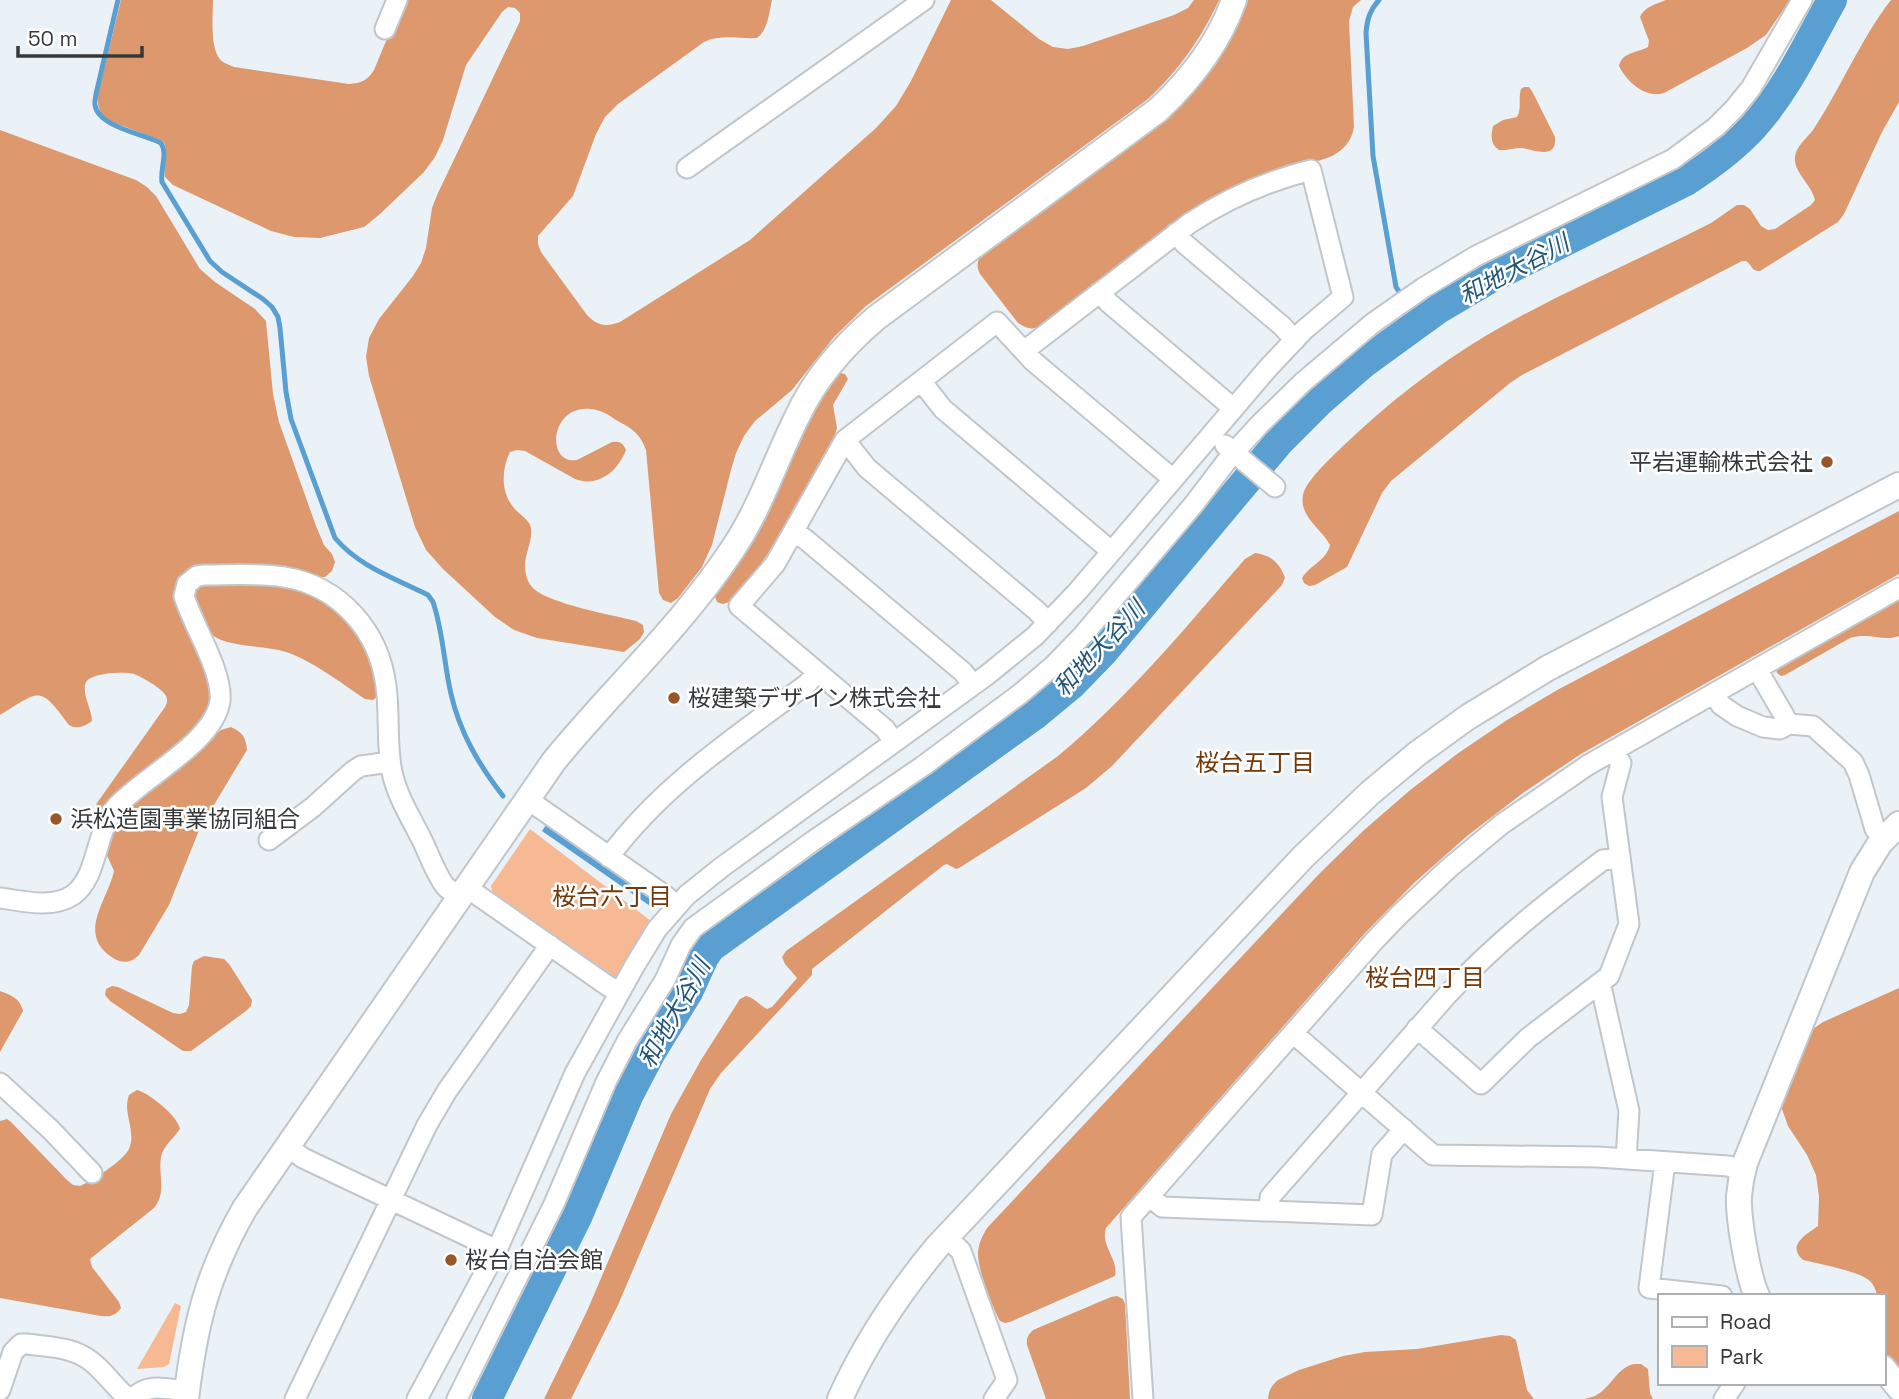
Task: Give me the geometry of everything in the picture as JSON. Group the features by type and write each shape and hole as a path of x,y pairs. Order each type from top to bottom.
{"street":[{"path":"385,29 397,0"},
{"path":"687,168 924,0"},
{"path":"0,1390 13,1352 21,1344 27,1344 80,1354 130,1399 139,1391 149,1388 187,1395 195,1331 206,1293 220,1255 245,1208 527,799 569,743 675,626 727,558 751,519 818,380 845,347 876,318 1158,110 1194,72 1209,51 1234,0"},
{"path":"457,1399 554,1204 606,1082 627,1041 665,980 686,936 701,922 813,841 923,766 1053,666 1083,635 1281,403 1325,361 1373,323 1421,289 1503,242 1673,159 1716,127 1734,109 1766,66 1802,0"},
{"path":"417,1399 498,1250 575,1073 645,948 677,906 722,867 1012,656 1048,623 1295,340 1343,297 1311,170 1265,184 1214,207 1176,233 1024,351"},
{"path":"1176,233 1185,244 1295,340"},
{"path":"1100,292 1109,303 1233,408"},
{"path":"894,742 885,729 739,606 775,564 845,440 997,322 1044,370 1173,480"},
{"path":"921,381 943,409 1111,551"},
{"path":"1212,433 1274,485"},
{"path":"845,440 867,468 1048,623"},
{"path":"840,1399 882,1320 915,1273 946,1237 1310,850 1362,800 1418,753 1468,717 1548,668 1899,485"},
{"path":"793,532 805,539 963,672 973,685"},
{"path":"0,898 47,903 64,900 78,890 88,876 104,827 116,808 201,737 213,721 219,702 219,682 184,596 187,584 197,576 283,577 306,582 346,606 362,624 374,644 383,666 390,762 399,794 445,887 463,892 620,992"},
{"path":"1143,1399 1132,1217 1375,940 1449,868 1530,803 1578,771 1899,588"},
{"path":"1758,669 1789,724"},
{"path":"610,857 635,825 673,786 807,684 817,672"},
{"path":"1714,693 1721,705 1737,716 1763,727 1780,729 1789,724 1813,726 1853,762 1875,829 1892,831"},
{"path":"1417,1028 1482,1084 1528,1038 1609,976 1629,924 1612,797 1621,763 1613,751"},
{"path":"270,840 313,807 353,771 361,766 390,762"},
{"path":"527,799 677,906"},
{"path":"1754,1294 1740,1212 1739,1195 1743,1170 1862,872 1870,857 1892,831"},
{"path":"1269,1211 1269,1197 1471,970 1520,925 1603,860 1620,858"},
{"path":"295,1399 390,1199 437,1108 550,945"},
{"path":"1597,985 1602,991 1629,1111 1626,1159"},
{"path":"1293,1033 1433,1155 1626,1159 1728,1166 1743,1170"},
{"path":"0,1083 92,1173"},
{"path":"1150,1196 1162,1207 1373,1215 1382,1154 1404,1129"},
{"path":"287,1146 303,1157 498,1250"},
{"path":"1665,1162 1649,1288 1703,1294"},
{"path":"946,1237 961,1251 1007,1380 994,1399"},
{"path":"1885,1370 1899,1388"}],"green space":[{"path":"530,829 651,921 617,977 610,978 493,896 491,886"},
{"path":"175,1303 181,1306 169,1364 164,1367 137,1369"}],"shaded area":[{"path":"121,0 213,0 214,42 223,62 234,67 349,84 363,81 374,70 403,0 772,0 766,26 757,38 723,37 704,42 618,104 605,117 573,196 538,236 541,252 587,315 606,325 620,322 750,240 876,128 896,106 911,81 951,0 991,0 1039,39 1053,47 1068,49 1174,15 1188,8 1194,0 1219,0 1188,53 1170,77 1148,99 866,306 834,337 792,390 755,421 736,453 712,545 702,567 671,603 663,600 659,593 646,450 634,432 608,415 591,409 577,410 560,424 557,445 560,453 567,459 577,460 612,442 624,446 626,450 618,465 606,476 592,481 575,479 525,451 510,452 505,466 505,488 510,502 531,527 525,565 530,584 542,594 554,599 643,625 644,632 640,639 624,652 537,638 514,630 495,617 443,569 426,550 415,527 369,376 366,357 369,338 379,319 421,263 432,208 520,21 520,13 515,8 508,7 502,12 466,65 443,140 424,172 364,227 320,238 294,237 271,231 173,185 165,177 166,149 163,141 104,117 99,108 98,94"},
{"path":"1246,0 1361,0 1353,7 1349,21 1354,127 1347,144 1336,154 1284,168 1221,195 1185,216 1042,326 1030,328 1018,323 980,274 978,264 982,254 1165,119"},
{"path":"1666,0 1790,0 1766,35 1747,48 1664,93 1651,94 1632,83 1619,66 1627,55 1648,47 1649,41 1640,17 1647,8"},
{"path":"1891,0 1899,0 1899,102 1838,222 1760,271 1742,261 1510,383 1391,481 1382,493 1347,567 1315,585 1304,583 1302,578 1325,555 1330,545 1304,510 1305,489 1326,462 1360,430 1430,373 1511,321 1711,223 1737,205 1750,209 1761,226 1768,230 1775,229 1811,205 1815,200 1797,168 1796,153 1823,114 1870,31"},
{"path":"1529,87 1532,91 1555,137 1555,144 1549,151 1521,148 1499,150 1493,142 1493,126 1503,120 1517,117 1521,89"},
{"path":"0,130 136,180 147,187 156,196 200,269 255,309 266,321 273,394 279,422 316,526 335,562 332,571 325,577 187,573 212,701 202,725 102,812 95,808 97,803 166,706 167,698 161,690 134,674 108,674 86,682 85,691 92,721 84,726 69,725 51,703 39,696 24,700 0,715"},
{"path":"840,373 845,374 848,379 833,405 837,428 835,435 760,565 729,602 717,602 716,590 816,403"},
{"path":"1899,511 1899,574 1581,754 1523,793 1467,836 1415,882 1366,932 1106,1228 1105,1241 1116,1270 1115,1276 1010,1322 1000,1321 986,1289 979,1261 978,1251 987,1228 1320,873 1363,831 1457,754 1507,720 1559,689"},
{"path":"1255,553 1278,564 1285,578 1282,585 1112,766 1086,788 959,868 944,865 812,969 812,975 721,1073 710,1089 618,1305 571,1399 544,1399 587,1311 671,1114 740,999 746,996 767,1009 772,1007 797,978 782,957 786,951 1058,756 1084,734 1178,636 1245,559"},
{"path":"199,583 282,584 323,599 356,628 375,667 378,696 373,700 365,699 317,667 286,652 228,642 212,635 202,620 192,591"},
{"path":"1899,597 1899,636 1850,638 1785,675 1777,673 1776,669"},
{"path":"231,727 243,736 247,750 200,828 169,905 139,955 127,962 113,958 102,949 95,928 114,871 105,851 111,830 129,805 221,730"},
{"path":"204,956 224,959 252,1000 246,1011 191,1051 183,1051 105,995 106,989 118,987 173,1013 186,1012 192,966 194,961"},
{"path":"1899,988 1899,1373 1885,1355 1885,1294 1876,1294 1873,1284 1865,1277 1803,1260 1798,1255 1797,1245 1800,1240 1818,1226 1819,1197 1816,1175 1807,1155 1788,1126 1782,1109 1784,1089 1810,1031 1823,1022"},
{"path":"0,991 17,1000 23,1011 0,1052"},
{"path":"137,1090 162,1106 180,1129 162,1153 161,1190 154,1208 90,1259 92,1267 121,1308 110,1316 104,1316 0,1298 0,1121 7,1119 11,1122 67,1180 80,1186 100,1175 129,1149 131,1137 128,1100 129,1095"},
{"path":"1117,1296 1123,1299 1125,1304 1130,1399 1046,1399 1027,1345 1029,1335 1033,1330"},
{"path":"1501,1335 1516,1340 1527,1390 1534,1399 1268,1399 1271,1388 1278,1380 1299,1370 1343,1356 1417,1349"},
{"path":"1641,1364 1648,1369 1653,1399 1584,1399 1601,1392 1623,1369"}],"water":[{"path":"546,825 658,903 653,908 542,831"}],"waterway":[{"path":"118,0 96,94 98,113 123,129 161,143 164,152 162,182 210,261 263,299 278,317 291,419 335,538 364,563 428,595 433,602 451,694 460,722 478,760 503,796"},
{"path":"1379,0 1373,7 1366,33 1373,156 1396,287 1402,296"},
{"name":"和地大谷川","path":"487,1399 578,1215 629,1094 711,947 1036,714 1071,685 1103,652 1278,443 1320,401 1365,362 1438,309 1489,279 1686,181 1730,149 1754,126 1777,97 1832,0"},
{"name":"和地大谷川","path":"1416,315 1420,322"},
{"path":"696,944 706,953"}],"place":[{"name":"平岩運輸株式会社","path":"1827,462"},
{"name":"桜建築デザイン株式会社","path":"674,698"},
{"name":"浜松造園事業協同組合","path":"56,819"},
{"name":"桜台自治会館","path":"451,1260"}],"district":[{"name":"桜台五丁目","path":"1255,762"},
{"name":"桜台六丁目","path":"612,896"},
{"name":"桜台四丁目","path":"1425,977"}]}
